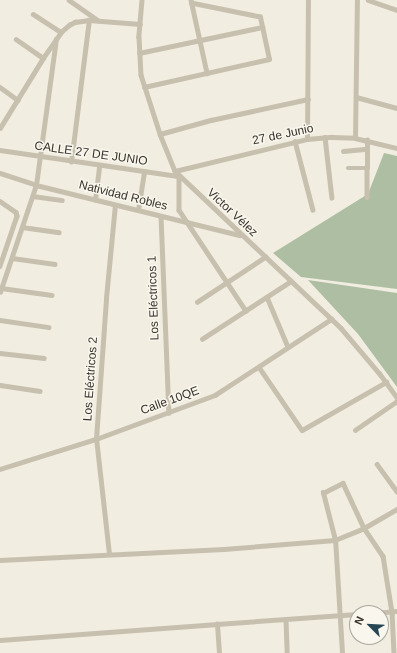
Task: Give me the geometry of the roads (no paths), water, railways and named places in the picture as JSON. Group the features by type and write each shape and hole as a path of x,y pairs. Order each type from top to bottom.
{"street":[{"path":"69,0 99,21"},
{"path":"307,139 308,0"},
{"path":"355,138 357,0"},
{"path":"368,0 397,10"},
{"name":"Victor Vélez","path":"140,1 139,53 144,87 160,134 175,171 352,340 397,397"},
{"path":"144,87 207,73 269,59 260,17 194,2 207,73"},
{"path":"34,14 61,32"},
{"path":"71,162 89,20"},
{"path":"0,128 43,58 61,32 75,22 89,20 140,24"},
{"path":"139,53 262,26"},
{"path":"16,39 43,58"},
{"path":"52,295 1,290 36,185 56,39"},
{"path":"0,87 18,100"},
{"path":"356,97 397,108"},
{"path":"160,134 211,120 308,99"},
{"path":"325,137 332,198"},
{"name":"27 de Junio","path":"175,171 295,141 325,137 355,138 397,148"},
{"path":"367,140 367,197"},
{"path":"295,141 313,210"},
{"name":"CALLE 27 DE JUNIO","path":"0,150 71,162 179,176"},
{"path":"343,152 367,150"},
{"path":"95,200 99,165"},
{"path":"348,168 367,168"},
{"path":"138,210 144,171"},
{"name":"Natividad Robles","path":"0,173 36,185 242,236"},
{"path":"179,176 179,210 246,311"},
{"path":"33,196 62,200"},
{"path":"0,201 16,212 17,216 0,266"},
{"name":"Los Eléctricos 2","path":"110,554 96,439 106,298 115,205"},
{"name":"Los Eléctricos 1","path":"161,216 166,379 169,413"},
{"path":"22,228 59,232"},
{"path":"197,302 226,281 265,257"},
{"path":"12,258 55,264"},
{"path":"202,339 291,281"},
{"path":"267,297 288,346"},
{"name":"Calle 10QE","path":"0,469 96,439 215,395 331,319"},
{"path":"0,320 48,327"},
{"path":"0,353 44,358"},
{"path":"259,367 302,430 386,382"},
{"path":"0,386 40,391"},
{"path":"355,430 397,401"},
{"path":"377,464 397,492"},
{"path":"342,653 341,615 335,540 323,493 344,483 364,528 383,556 394,612 394,653"},
{"path":"0,560 224,549 335,540 364,528 397,508"},
{"path":"0,640 349,614"},
{"path":"286,619 287,653"},
{"path":"217,624 219,653"}]}
